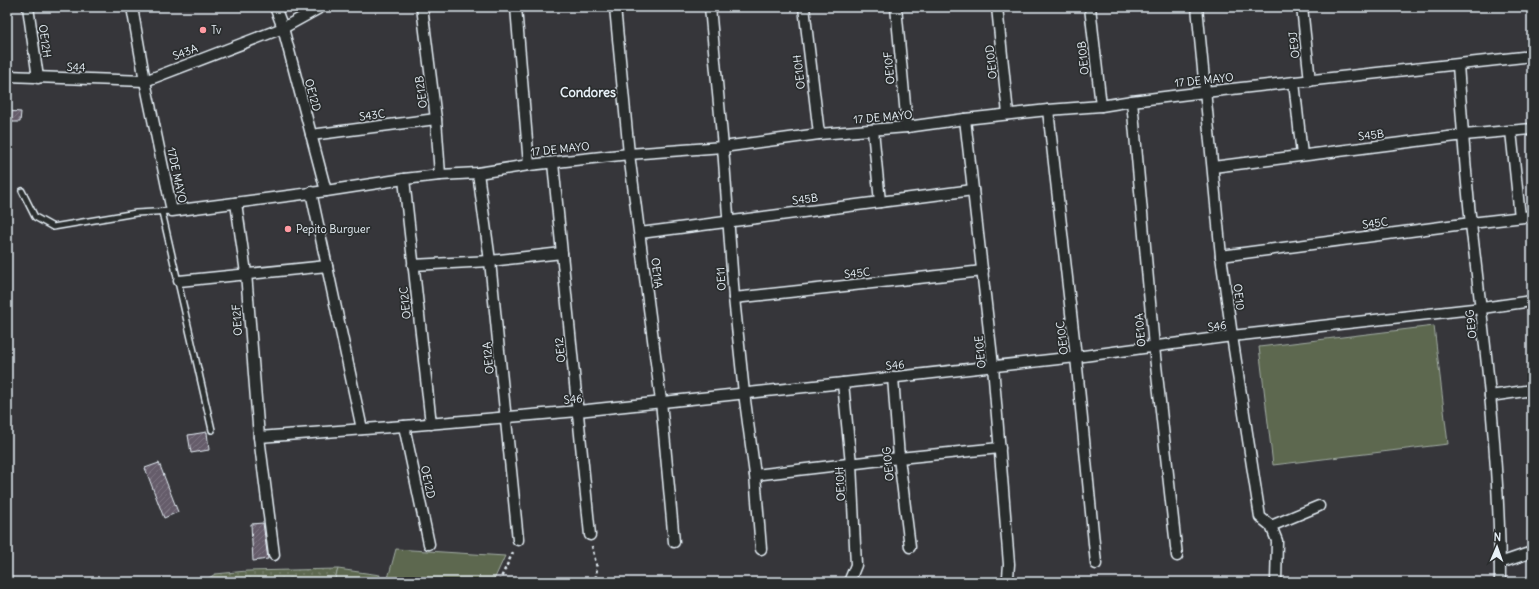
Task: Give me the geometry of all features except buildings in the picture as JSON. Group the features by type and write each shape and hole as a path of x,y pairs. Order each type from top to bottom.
{"street":[{"name":"OE12H","path":"28,7 38,78"},
{"path":"132,7 144,81"},
{"name":"OE12D","path":"275,7 283,28 326,191"},
{"name":"S43A","path":"144,81 283,28 321,7"},
{"name":"OE12B","path":"422,7 436,119 440,175"},
{"path":"516,7 529,165"},
{"name":"OE11A","path":"615,7 629,154 660,402 674,542"},
{"name":"OE11","path":"710,7 723,147 734,298 744,393 755,475 762,549"},
{"name":"OE10H","path":"804,7 819,134"},
{"name":"OE10F","path":"896,7 907,127"},
{"name":"OE10D","path":"997,7 1008,114"},
{"name":"OE10B","path":"1090,7 1101,106"},
{"name":"OE10","path":"1197,7 1221,256 1260,517 1271,526 1277,541 1276,582"},
{"name":"OE9J","path":"1302,7 1310,81"},
{"name":"17 DE MAYO","path":"236,203 404,179 478,173 529,165 629,154 723,147 819,134 907,127 1008,114 1101,106 1205,92 1532,56"},
{"name":"OE9G","path":"1458,65 1471,223 1482,308 1494,440 1500,582"},
{"name":"S44","path":"7,76 144,81"},
{"name":"17DE MAYO","path":"144,81 167,211 236,203"},
{"path":"1294,82 1302,156"},
{"name":"OE10A","path":"1132,101 1154,347 1176,556"},
{"name":"OE10C","path":"1048,110 1076,357 1096,564"},
{"name":"S43C","path":"312,135 436,119"},
{"name":"OE10E","path":"964,119 993,366 1009,564 1008,577 1005,582"},
{"name":"S45B","path":"1213,166 1464,135 1532,129"},
{"path":"873,130 880,202"},
{"path":"1511,131 1520,217"},
{"name":"OE12","path":"553,163 590,535"},
{"name":"OE12A","path":"478,173 490,261 518,540"},
{"name":"OE12C","path":"404,179 431,424"},
{"name":"S45B","path":"640,233 973,190"},
{"path":"311,192 362,429"},
{"name":"OE12F","path":"236,203 246,273 259,437 274,555"},
{"name":"S45C","path":"1221,256 1532,216"},
{"path":"413,265 490,261 562,253"},
{"path":"179,281 246,273 327,266"},
{"name":"S45C","path":"734,298 983,271"},
{"name":"S46","path":"259,437 506,418 843,383 1076,357 1232,336 1532,301"},
{"name":"OE10G","path":"893,377 899,458 910,547"},
{"name":"OE10H","path":"843,383 851,464 856,565 849,582"},
{"path":"1490,396 1532,390"},
{"name":"OE12D","path":"404,426 429,544"},
{"path":"755,475 1000,448"},
{"path":"1271,526 1319,506"},
{"path":"1500,563 1532,552"}],"lane":[{"path":"22,191 35,217 53,227 136,213 167,211 179,281 212,430"}],"path":[{"path":"590,535 597,568 595,582"},
{"path":"499,582 518,540"}],"green space":[{"path":"1434,326 1448,444 1273,465 1259,347"},
{"path":"396,549 505,556 493,582 387,582"},
{"path":"338,569 334,582 203,582 215,574 247,571"},
{"path":"338,569 380,575 378,582 334,582"}],"place":[{"name":"Tv","path":"203,30"},
{"name":"Pepito Burguer","path":"288,229"}],"district":[{"name":"Condores","path":"588,92"}]}
